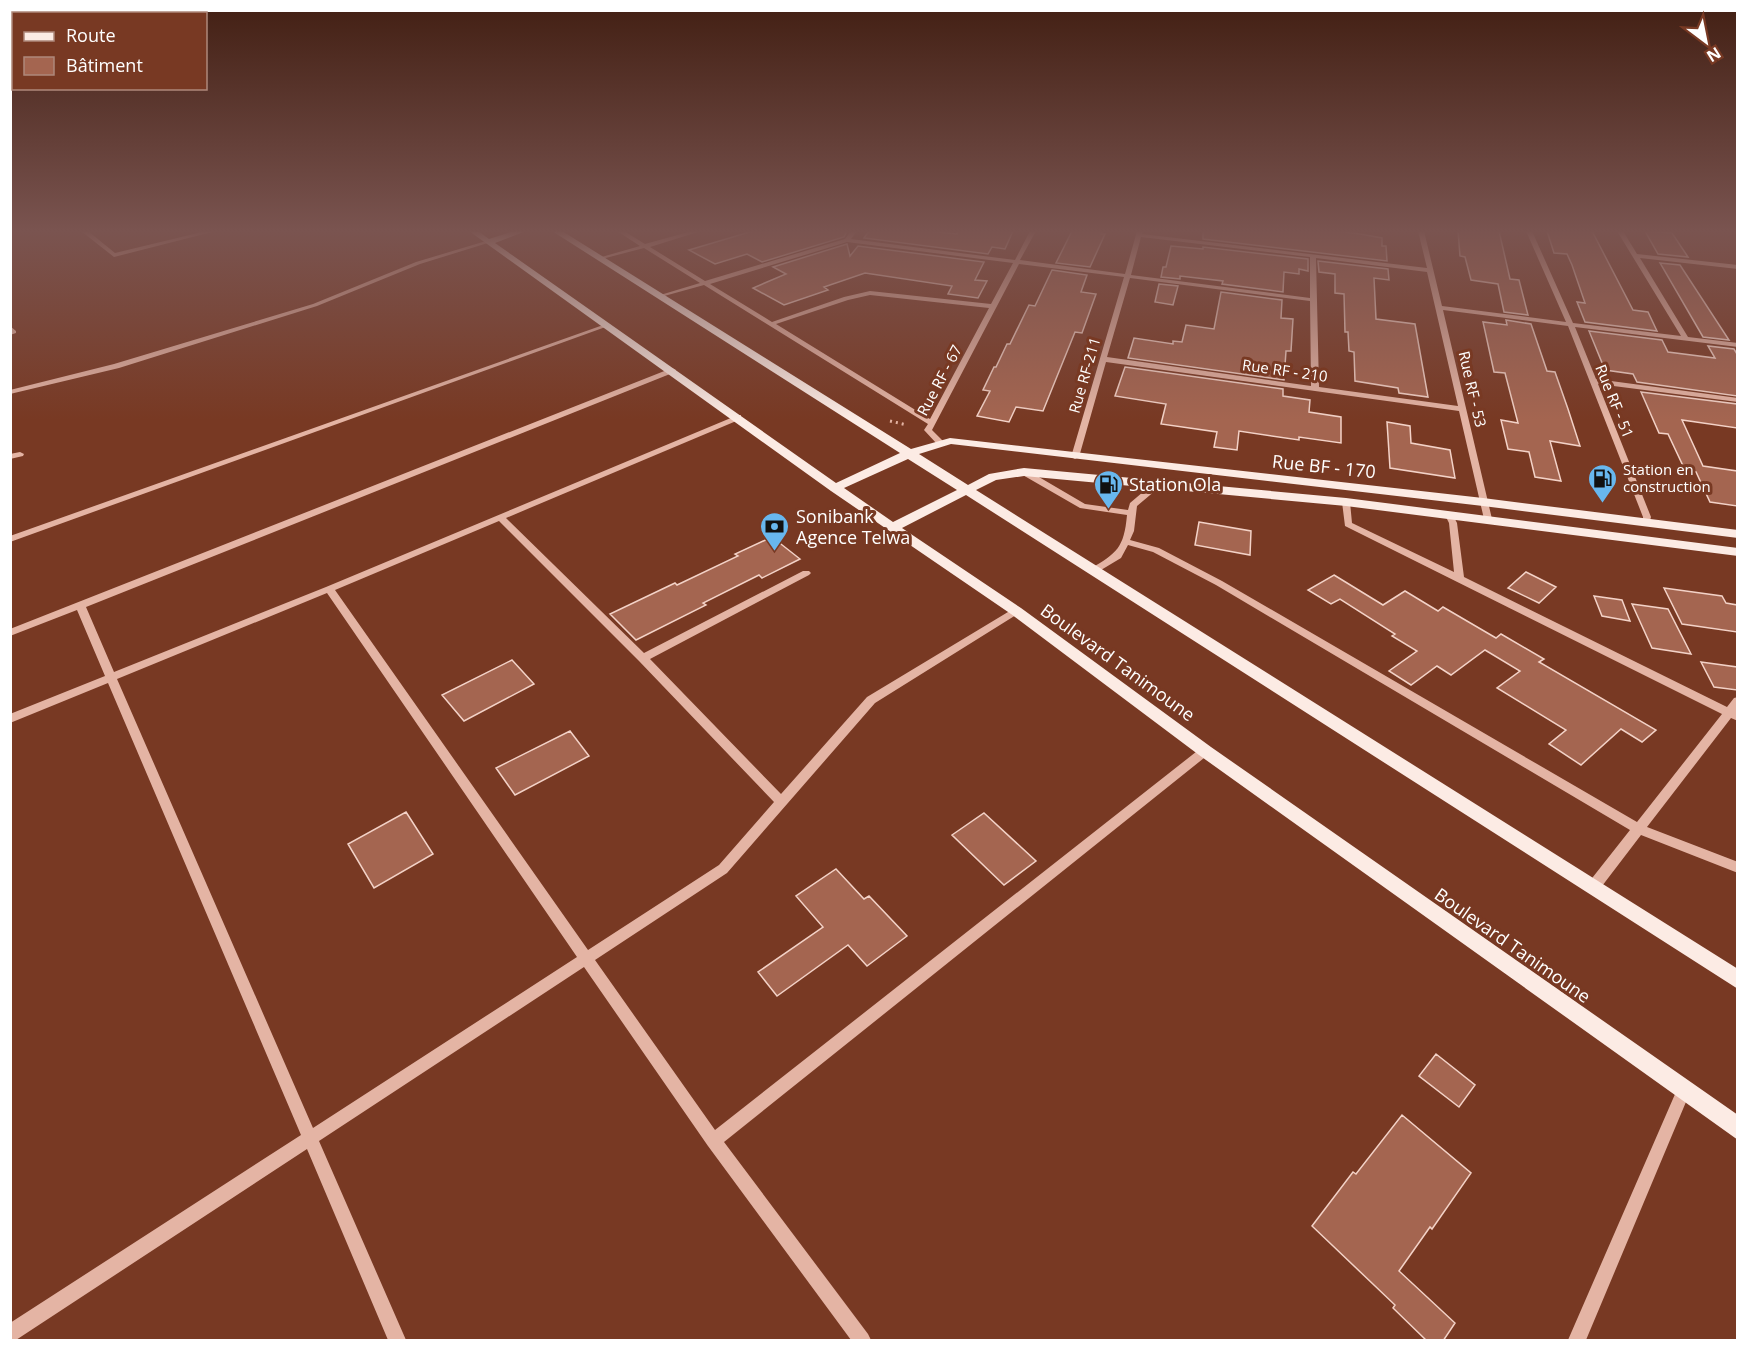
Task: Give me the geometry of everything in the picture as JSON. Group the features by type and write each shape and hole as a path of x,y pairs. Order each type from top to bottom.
{"main road":[{"name":"Boulevard Tanimoune","path":"563,294 835,488 1016,611 1206,751 1737,1129"},
{"path":"654,294 1594,886 1737,980"},
{"name":"Rue BF - 170","path":"835,488 908,454 940,442 951,441 1483,502 1737,534"},
{"name":"Rue BF - 170","path":"893,527 993,477 1024,472 1346,502 1737,552"}],"street":[{"path":"10,392 116,366 315,304 340,294"},
{"path":"659,297 668,294"},
{"path":"723,294 932,423"},
{"path":"771,324 846,298 865,294"},
{"path":"880,294 993,306"},
{"name":"Rue RF - 67","path":"940,442 928,430 1000,294"},
{"name":"Rue RF-211","path":"1075,457 1122,294"},
{"path":"1268,294 1314,300"},
{"path":"1314,294 1315,388"},
{"name":"Rue RF - 53","path":"1436,294 1488,519"},
{"name":"Rue RF - 51","path":"1557,294 1647,517 1646,522"},
{"path":"1658,294 1686,339"},
{"path":"1439,308 1737,345"},
{"path":"10,538 608,325"},
{"path":"10,328 14,332 10,333"},
{"name":"Rue RF - 210","path":"1103,359 1463,409"},
{"path":"10,633 672,370"},
{"path":"1593,381 1737,400"},
{"path":"10,719 329,589 738,417"},
{"path":"10,457 20,454"},
{"path":"1024,472 1083,506 1132,513"},
{"path":"1093,571 1118,556 1130,531 1133,505 1159,483"},
{"path":"1346,502 1348,524 1733,715"},
{"path":"1449,514 1453,523 1459,579"},
{"path":"500,517 643,658 781,802"},
{"path":"1125,542 1156,549 1219,583 1639,829 1737,868"},
{"path":"643,658 806,573"},
{"path":"329,589 713,1141 862,1341"},
{"path":"80,605 397,1341"},
{"path":"10,1334 723,869 871,700 1016,611"},
{"path":"1594,886 1733,715 1737,701"},
{"path":"713,1141 1206,751"},
{"path":"1577,1341 1684,1090"}],"building":[{"path":"764,294 816,294 784,305"},
{"path":"948,294 980,294 978,298"},
{"path":"1041,294 1096,294 1082,333 1075,332 1043,411 1016,407 1009,422 977,416 990,391 983,390 994,367 1007,344 1010,344 1029,305 1035,306"},
{"path":"1157,294 1176,294 1173,305 1155,302"},
{"path":"1221,294 1282,300 1281,318 1293,319 1291,351 1286,351 1284,380 1128,358 1134,338 1173,344 1173,341 1182,342 1186,325 1214,329"},
{"path":"1344,294 1375,294 1376,319 1415,324 1428,397 1399,393 1398,388 1355,381 1354,352 1349,351 1348,332 1345,332"},
{"path":"1500,294 1523,294 1528,315 1504,312"},
{"path":"1582,294 1625,294 1633,310 1648,312 1657,331 1585,322 1577,302 1585,303"},
{"path":"1678,294 1699,294 1729,340 1703,337"},
{"path":"1506,320 1531,324 1547,371 1555,372 1568,409 1580,446 1550,441 1561,481 1535,477 1529,452 1508,449 1501,420 1518,423 1505,373 1494,372 1483,322 1507,325"},
{"path":"1589,331 1662,340 1668,352 1715,358 1708,346 1734,349 1737,354 1737,396 1637,382 1633,374 1605,370"},
{"path":"1125,367 1283,389 1283,396 1310,400 1309,412 1341,417 1341,443 1299,437 1299,440 1239,431 1237,450 1214,447 1217,432 1161,424 1166,404 1115,396"},
{"path":"1641,392 1737,404 1737,428 1682,420 1703,466 1737,471 1737,506 1710,502 1696,472 1685,470 1668,434 1659,433"},
{"path":"1387,422 1410,426 1411,443 1450,450 1455,478 1390,468"},
{"path":"1199,522 1251,531 1250,555 1195,545"},
{"path":"772,537 800,559 762,578 759,575 636,640 610,614 675,583 677,585"},
{"path":"1526,572 1556,587 1539,603 1508,588"},
{"path":"1334,575 1383,605 1405,591 1438,611 1443,607 1496,638 1501,634 1544,659 1539,662 1656,730 1642,742 1621,729 1581,765 1549,744 1566,730 1497,688 1520,671 1485,650 1451,675 1437,666 1411,685 1389,671 1417,651 1340,599 1331,604 1308,590"},
{"path":"1664,588 1722,596 1726,603 1737,605 1737,632 1682,624"},
{"path":"1594,596 1622,600 1630,621 1602,616"},
{"path":"1632,604 1668,609 1691,654 1652,648"},
{"path":"512,660 534,684 464,721 442,695"},
{"path":"1701,662 1737,667 1737,690 1714,687"},
{"path":"570,731 589,756 515,795 496,768"},
{"path":"406,812 433,854 374,888 348,844"},
{"path":"984,813 1036,861 1004,885 952,835"},
{"path":"836,869 864,899 869,896 907,936 867,966 848,945 777,996 758,972 823,927 796,896"},
{"path":"1436,1054 1475,1085 1459,1107 1419,1076"},
{"path":"1402,1115 1471,1173 1399,1271 1455,1323 1443,1341 1427,1341 1393,1308 1395,1305 1312,1226 1353,1172 1356,1174"}],"place":[{"name":"Station en construction","path":"1602,504"},
{"name":"Station Ola","path":"1108,510"},
{"name":"Sonibank Agence Telwa","path":"775,552"}]}
